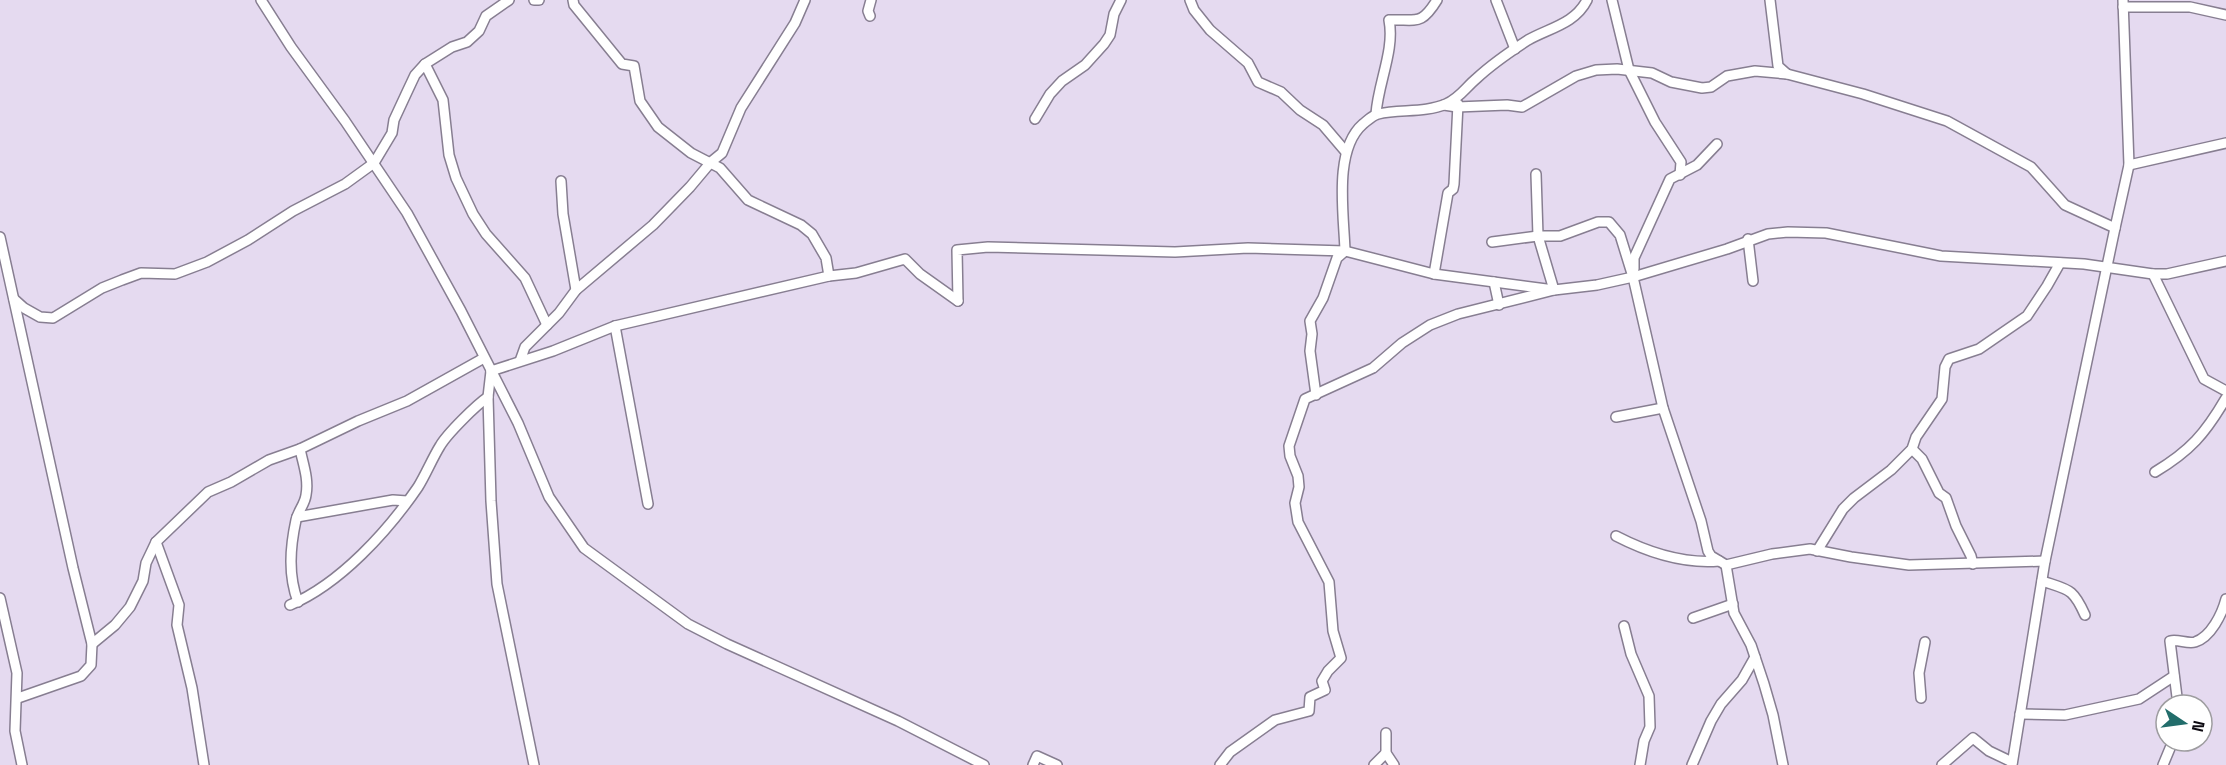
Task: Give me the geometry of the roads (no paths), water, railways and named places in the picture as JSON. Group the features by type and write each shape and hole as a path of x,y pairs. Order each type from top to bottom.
{"street":[{"path":"261,0 291,47 407,213 461,311 518,423 549,498 584,548 688,624 727,644 898,721 984,765"},
{"path":"534,0 539,0"},
{"path":"573,0 574,5 622,64 634,66 640,101 658,127 691,153 720,168 748,200 801,225 812,234 826,258 829,276"},
{"path":"520,361 525,347 559,313 576,290 653,225 722,153 741,108 795,23 805,0"},
{"path":"870,16 868,11 871,0"},
{"path":"1035,119 1050,94 1062,81 1085,65 1104,44 1110,34 1114,14 1121,0"},
{"path":"1190,0 1194,10 1210,30 1248,63 1258,82 1281,92 1300,110 1323,124 1346,152"},
{"path":"1376,114 1385,63 1390,50 1392,32 1389,20 1422,19 1427,16 1437,0"},
{"path":"1496,0 1515,49"},
{"path":"1444,105 1460,96 1476,78 1515,49 1575,16 1587,0"},
{"path":"1612,0 1629,70 1655,122 1681,162 1680,175"},
{"path":"1770,0 1778,66 1787,74"},
{"path":"14,299 40,317 53,318 102,288 141,273 175,274 207,262 248,240 293,211 345,184 374,164 392,133 394,120 406,92 424,64 452,47 467,42 479,31 486,16 503,1"},
{"path":"1942,765 1973,738 1989,751 2012,763 2045,561 2129,165 2123,4 2190,7 2226,15"},
{"path":"424,64 443,100 449,155 456,178 473,214 486,234 525,278 547,325"},
{"path":"1345,251 1343,175 1346,152 1359,128 1376,114 1444,105 1522,107 1576,76 1596,70 1652,73 1671,82 1702,88 1711,87 1727,76 1755,71 1787,74 1863,94 1947,122 2031,167 2065,205 2115,228"},
{"path":"1434,274 1448,193 1453,189 1454,184 1457,107 1460,96"},
{"path":"2129,165 2226,143"},
{"path":"1633,277 1634,258 1670,179 1697,165 1717,144"},
{"path":"1536,174 1538,236 1554,290"},
{"path":"561,181 563,214 576,290"},
{"path":"1492,242 1538,236 1560,236 1598,222 1609,222 1620,235 1633,277 1663,408 1701,521 1708,551 1722,563 1734,614 1751,645 1773,715 1783,765"},
{"path":"1220,765 1230,752 1275,720 1309,711 1310,697 1325,690 1322,681 1341,658 1333,631 1329,582 1298,522 1295,503 1299,487 1298,476 1290,456 1289,446 1305,399 1373,368 1402,343 1430,325 1458,314 1554,290 1597,285 1633,277 1727,249 1748,239 1778,233 1826,233 1941,256 2108,267 2153,274 2167,274 2226,261"},
{"path":"0,237 92,644 91,665 81,676 18,698"},
{"path":"1748,239 1754,281"},
{"path":"491,371 553,351 615,326 829,276 856,273 905,259 920,274 958,301 957,250 988,247 1175,252 1248,248 1345,251 1434,274 1554,290"},
{"path":"1316,395 1310,351 1310,321 1323,298 1337,258 1345,251"},
{"path":"1817,551 1842,509 1891,470 1912,449 1916,437 1942,399 1945,367 1949,359 1979,349 2027,316 2060,263"},
{"path":"2153,274 2205,379 2226,391"},
{"path":"1494,282 1499,304"},
{"path":"615,326 648,504"},
{"path":"92,644 115,626 130,607 143,581 146,563 156,542 208,492 231,482 269,460 300,449 358,421 407,401 484,358"},
{"path":"491,371 488,397 496,584 534,765"},
{"path":"300,449 307,487 291,547 290,567 294,604 327,584 382,535 419,485 443,441 477,405 488,397"},
{"path":"2155,472 2194,444 2226,398"},
{"path":"1616,417 1663,408"},
{"path":"1912,449 1922,459 1939,493 1946,498 1973,564"},
{"path":"297,518 393,500 407,501"},
{"path":"1616,536 1647,551 1698,562 1722,563 1810,549 1909,565 2045,561"},
{"path":"156,542 179,605 177,625 192,688 204,765"},
{"path":"2042,580 2074,594 2085,615"},
{"path":"0,598 17,673 18,698 14,715 22,765"},
{"path":"2176,693 2170,641 2194,642 2203,636 2215,625 2223,612 2226,599"},
{"path":"1693,618 1733,604"},
{"path":"1624,626 1631,654 1649,696 1650,727 1644,741 1640,765"},
{"path":"1922,698 1919,673 1925,642"},
{"path":"1692,765 1711,721 1721,704 1742,680 1755,657"},
{"path":"2020,714 2065,715 2139,699 2174,676"},
{"path":"1386,733 1386,753 1394,765"},
{"path":"1374,765 1386,753"},
{"path":"1033,765 1037,756 1057,765"}]}
